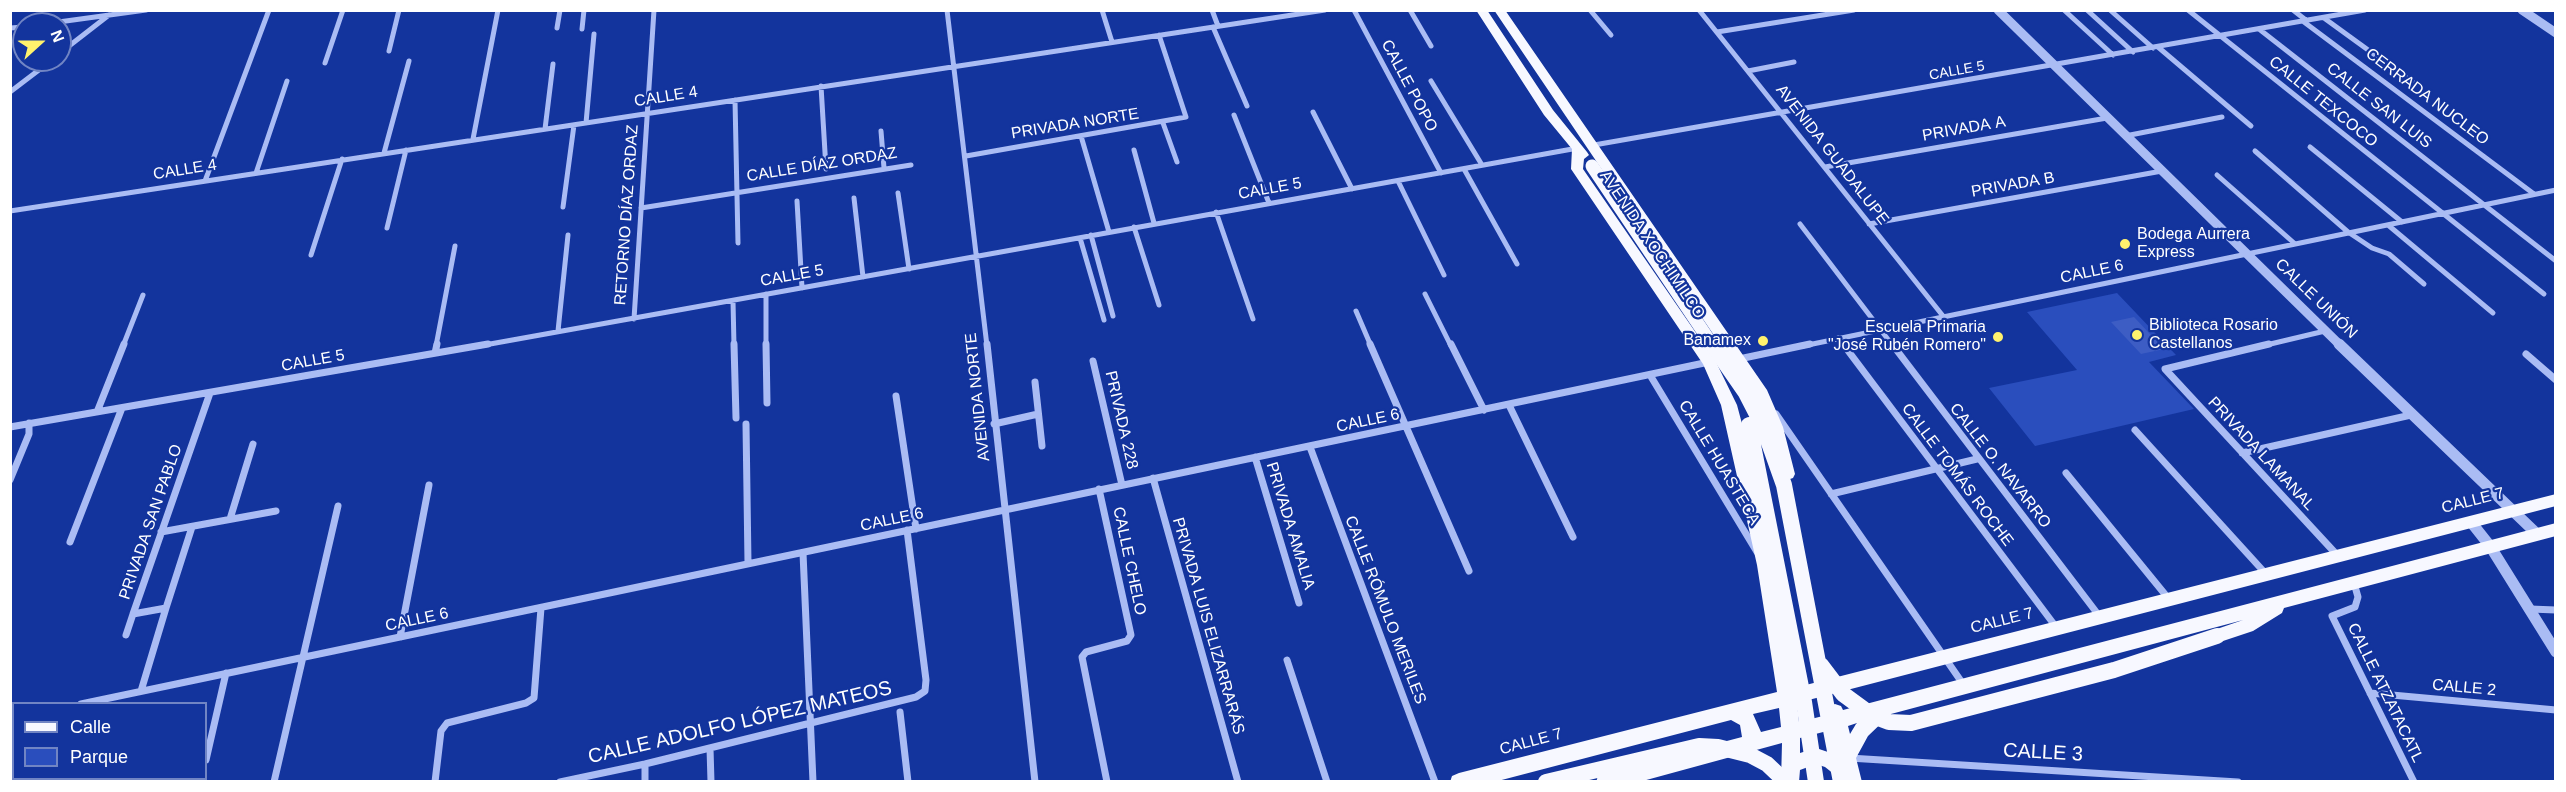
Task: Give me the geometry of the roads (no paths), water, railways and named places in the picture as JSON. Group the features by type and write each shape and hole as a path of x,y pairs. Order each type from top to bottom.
{"main road":[{"path":"1481,10 1548,112 1592,165 1665,278 1746,393 1763,426 1784,484 1841,782"},
{"name":"AVENIDA XOCHIMILCO","path":"1498,10 1564,110 1594,145 1762,394 1775,427 1790,484 1829,686 1852,782"},
{"name":"AVENIDA XOCHIMILCO","path":"1578,148 1577,169 1708,362 1722,387 1735,425 1765,565 1787,697 1791,733 1789,776"},
{"path":"1740,359 1749,425 1798,669 1816,782"},
{"name":"CALLE 7","path":"1459,782 2556,500"},
{"path":"1605,782 2556,529"},
{"path":"1819,663 1843,694 1873,716 1888,722 1911,723 2114,670 2247,626 2286,601"},
{"path":"1777,636 1790,646 1802,649 1814,647 1821,639"},
{"path":"1846,758 1862,730 1888,706"},
{"path":"1731,711 1746,719 1750,725 1753,738 1748,744"},
{"path":"1546,782 1700,746 1718,747 1750,755 1789,776 1808,756 1823,758 1838,765 1852,782"}],"street":[{"path":"72,44 116,10"},
{"path":"72,20 146,10"},
{"path":"205,181 269,10"},
{"path":"326,63 343,10"},
{"path":"389,51 399,10"},
{"path":"473,140 498,10"},
{"path":"557,28 560,10"},
{"path":"582,29 584,10"},
{"name":"RETORNO DÍAZ ORDAZ","path":"634,319 654,10"},
{"name":"AVENIDA NORTE","path":"947,10 966,156 1035,782"},
{"path":"1102,10 1112,42"},
{"path":"1212,10 1247,106"},
{"name":"CALLE 4","path":"10,211 953,67 1288,13 1325,10"},
{"name":"CALLE POPO","path":"1354,10 1441,173"},
{"path":"1410,10 1431,46"},
{"path":"1590,10 1611,35"},
{"name":"AVENIDA GUADALUPE","path":"1699,10 1943,316"},
{"path":"1717,32 1854,10"},
{"name":"CALLE UNIÓN","path":"1998,10 2325,331 2537,534"},
{"path":"2064,10 2114,55"},
{"path":"2087,10 2133,52"},
{"path":"2110,10 2251,126"},
{"name":"CALLE TEXCOCO","path":"2188,10 2544,294"},
{"name":"CERRADA NUCLEO","path":"2293,10 2305,22 2534,194"},
{"name":"CALLE 5","path":"1594,145 2365,10"},
{"path":"2522,10 2556,33"},
{"path":"2324,18 2415,84"},
{"name":"CALLE SAN LUIS","path":"2259,29 2556,261"},
{"path":"586,123 594,34"},
{"name":"PRIVADA NORTE","path":"966,156 1163,123 1186,117 1159,34"},
{"path":"384,153 408,62"},
{"path":"1748,70 1794,62"},
{"path":"544,129 553,64"},
{"path":"10,92 36,72"},
{"path":"256,173 287,81"},
{"path":"1431,81 1482,165"},
{"path":"821,86 826,169"},
{"path":"735,100 738,243"},
{"path":"1313,112 1352,189"},
{"path":"1234,115 1269,203"},
{"path":"2125,136 2222,117"},
{"name":"PRIVADA A","path":"1825,167 2107,118"},
{"path":"1163,123 1177,162"},
{"path":"563,207 574,125"},
{"path":"881,131 884,168"},
{"path":"1081,136 1109,232"},
{"path":"2310,147 2402,222"},
{"name":"CALLE 5","path":"10,427 634,319 1578,148"},
{"path":"387,228 406,150"},
{"path":"1134,150 1154,223"},
{"path":"2255,151 2348,232 2372,248 2389,254 2424,284"},
{"path":"311,255 342,159"},
{"name":"CALLE DÍAZ ORDAZ","path":"641,208 911,165"},
{"path":"1464,169 1517,264"},
{"name":"PRIVADA B","path":"1869,224 2162,171"},
{"path":"2217,174 2294,243"},
{"path":"1398,181 1444,275"},
{"name":"CALLE 6","path":"1740,359 2555,190"},
{"path":"898,193 909,269"},
{"path":"854,198 863,277"},
{"path":"797,201 802,288"},
{"path":"1216,212 1253,319"},
{"name":"CALLE O. NAVARRO","path":"1800,224 1977,459 2101,617"},
{"path":"2388,225 2493,313"},
{"path":"1134,227 1159,305"},
{"path":"558,332 568,234"},
{"path":"1091,235 1113,316"},
{"path":"1080,238 1104,320"},
{"path":"435,353 455,246"},
{"path":"766,294 767,403"},
{"path":"1425,294 1484,410"},
{"path":"97,412 143,295"},
{"path":"733,301 736,418"},
{"path":"1356,311 1469,571"},
{"name":"PRIVADA LAMANAL","path":"2325,331 2165,369 2339,556"},
{"name":"CALLE TOMÁS ROCHE","path":"1838,338 2056,627"},
{"path":"2526,354 2556,380"},
{"name":"PRIVADA 228","path":"1094,361 1122,485"},
{"name":"CALLE 6","path":"105,701 226,673 1708,362"},
{"name":"CALLE HUASTECA","path":"1650,375 1765,565"},
{"path":"1035,382 1042,447"},
{"name":"PRIVADA SAN PABLO","path":"166,608 133,614 210,393"},
{"name":"AVENIDA XOCHIMILCO","path":"1762,394 1965,686"},
{"path":"896,396 916,529"},
{"path":"1509,405 1573,537"},
{"path":"70,542 122,408"},
{"path":"994,424 1038,414"},
{"path":"2242,453 2412,414"},
{"path":"10,480 29,434 29,423"},
{"path":"746,424 748,563"},
{"path":"2135,430 2267,575"},
{"path":"230,519 253,444"},
{"name":"CALLE RÓMULO MERILES","path":"1310,447 1436,782"},
{"name":"PRIVADA AMALIA","path":"1256,457 1299,603"},
{"path":"1831,494 1977,459"},
{"path":"2066,474 2169,599"},
{"name":"PRIVADA LUIS ELIZARRARÁS","path":"1153,478 1238,782"},
{"path":"400,637 429,485"},
{"name":"CALLE CHELO","path":"1099,489 1130,630 1130,639 1083,654 1107,782"},
{"path":"274,782 338,506"},
{"path":"161,532 276,511"},
{"path":"2471,522 2490,546 2556,652"},
{"path":"141,691 192,527"},
{"name":"CALLE ADOLFO LÓPEZ MATEOS","path":"560,782 901,703 925,691 907,530"},
{"path":"803,553 813,782"},
{"name":"CALLE ATZATACATL","path":"2354,583 2358,597 2355,607 2332,616 2414,782"},
{"path":"435,782 441,731 447,723 526,703 534,698 541,608"},
{"path":"2529,609 2556,610"},
{"path":"126,635 133,614"},
{"path":"1287,660 1327,782"},
{"path":"207,756 226,673"},
{"name":"CALLE 2","path":"2370,693 2556,710"},
{"path":"900,712 908,782"},
{"path":"710,748 711,782"},
{"name":"CALLE 3","path":"1846,758 2238,782"},
{"path":"645,764 645,782"}],"place":[{"name":"Bodega Aurrera Express","path":"2125,244"},
{"name":"Biblioteca Rosario Castellanos","path":"2137,335"},
{"name":"Escuela Primaria \"José Rubén Romero\"","path":"1998,337"},
{"name":"Banamex","path":"1763,341"}]}
